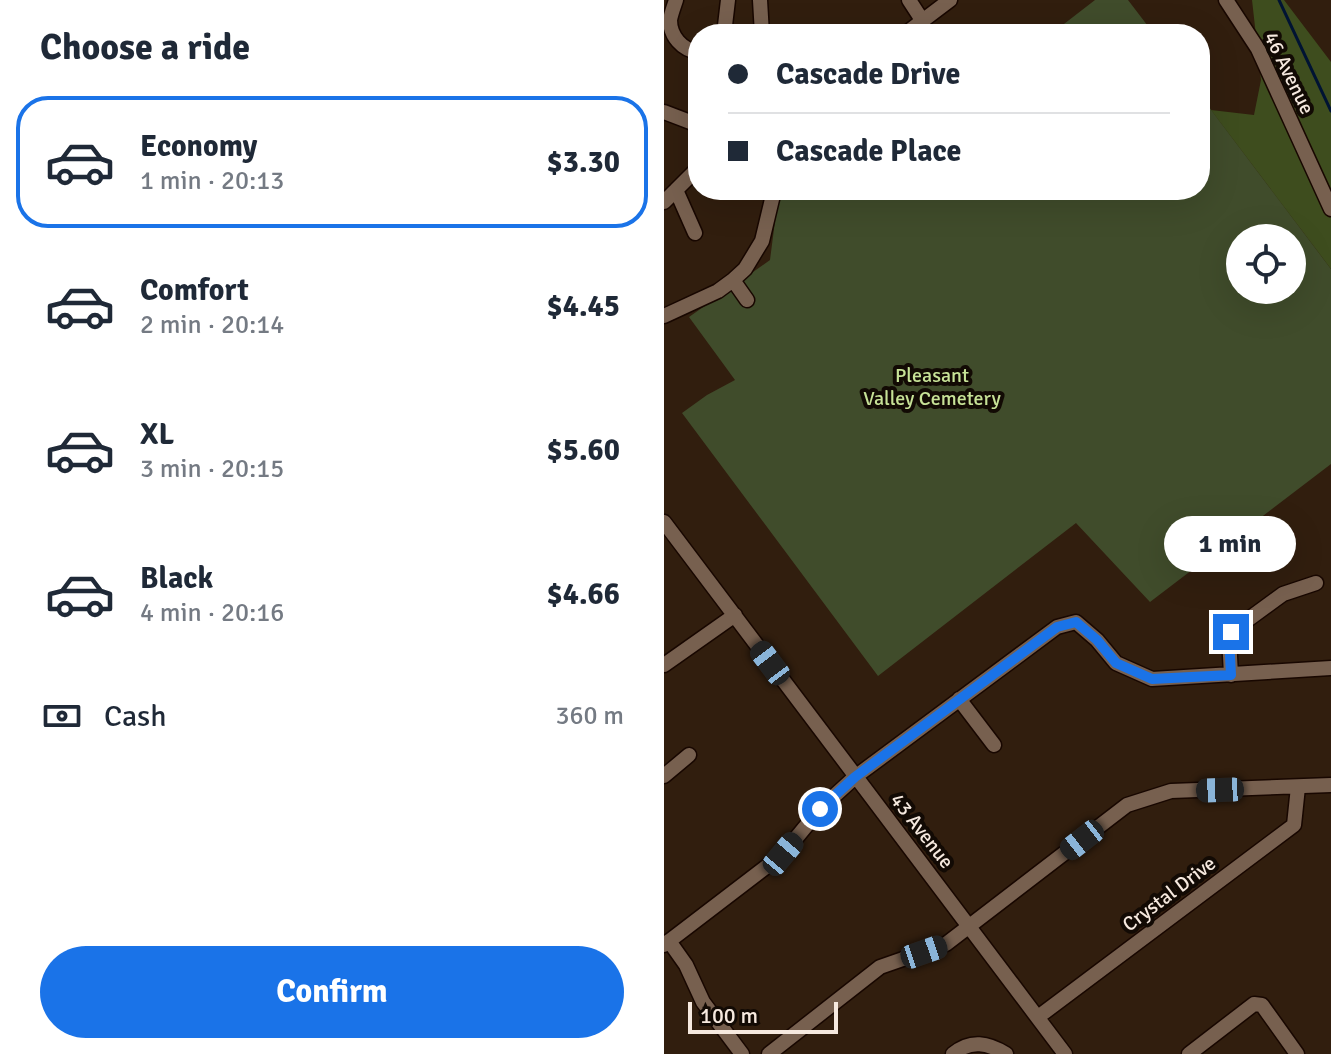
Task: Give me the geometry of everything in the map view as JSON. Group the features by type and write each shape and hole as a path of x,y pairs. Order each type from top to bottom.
{"street":[{"path":"676,0 670,21 676,40 688,51"},
{"path":"725,24 728,0"},
{"path":"760,0 761,24"},
{"path":"909,0 922,20"},
{"path":"917,24 950,0"},
{"name":"46 Avenue","path":"1226,0 1258,49 1331,209"},
{"path":"664,112 688,121"},
{"path":"664,202 688,178"},
{"path":"676,190 695,233"},
{"path":"664,316 718,291 745,269 762,241 772,200"},
{"path":"733,280 747,300"},
{"name":"43 Avenue","path":"664,522 1038,1017 1059,1052"},
{"path":"1231,675 1231,632 1283,594 1316,583"},
{"path":"664,665 735,615"},
{"path":"742,1054 703,1002 686,965 666,943 783,854 820,809 855,777 1057,627 1076,622 1097,640 1116,663 1152,679 1331,668"},
{"path":"959,699 994,745"},
{"path":"664,776 689,755"},
{"path":"769,1054 880,967 946,944 1127,805 1171,791 1331,785"},
{"name":"Crystal Drive","path":"1038,1017 1294,825 1298,787"},
{"path":"1189,1054 1254,1004 1262,1005 1297,1054"},
{"path":"953,1054 962,1047 976,1043 992,1045 1006,1054"}],"green space":[{"path":"1095,0 1128,0 1146,24 1064,24"},
{"path":"1252,0 1284,0 1331,62 1331,269 1306,236 1306,224 1297,224 1211,110 1254,115 1261,80"},
{"name":"Pleasant Valley Cemetery","path":"1210,108 1297,224 1226,224 1226,304 1306,304 1306,236 1331,269 1331,464 1150,602 1076,523 878,676 682,413 735,380 689,317 770,260 778,200 1210,200"}],"waterway":[{"path":"1279,0 1331,111"}],"route":[{"path":"820,809 855,777 1057,627 1076,622 1097,640 1116,663 1152,679 1231,675 1231,632"}]}
